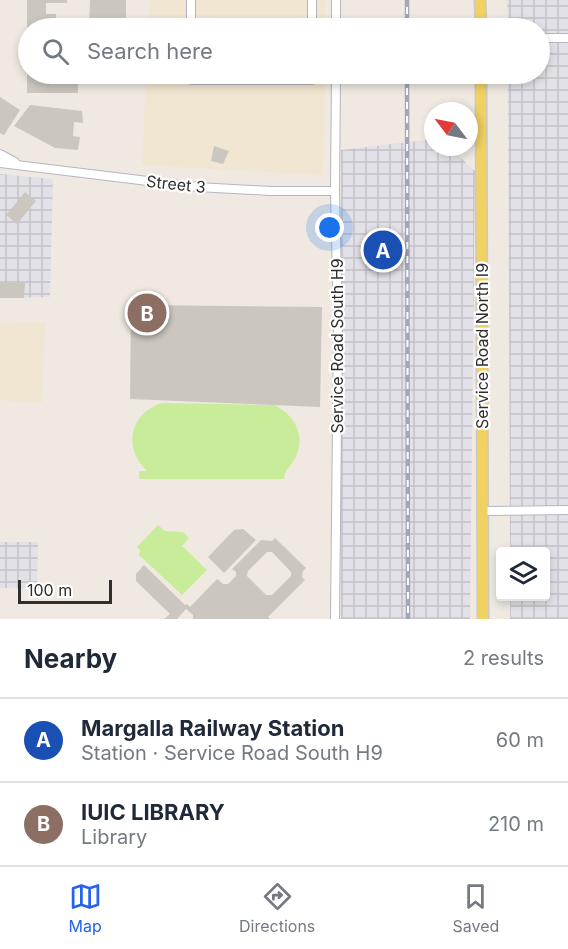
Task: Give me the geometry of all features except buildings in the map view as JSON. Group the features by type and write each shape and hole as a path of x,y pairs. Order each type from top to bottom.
{"main road":[{"path":"480,0 481,18"},
{"name":"Service Road North I9","path":"481,84 483,619"}],"street":[{"path":"191,0 191,18"},
{"path":"312,0 312,18"},
{"path":"336,0 336,18"},
{"path":"550,38 568,38"},
{"name":"Service Road South H9","path":"335,619 338,330 335,191 336,84"},
{"path":"0,154 19,164"},
{"name":"Street 3","path":"0,162 197,187 271,191 335,191"},
{"path":"483,511 568,510"}],"shaded area":[{"path":"150,0 325,0 325,18 149,18"},
{"path":"507,0 568,0 568,619 510,619 510,601 550,601 550,547 510,547 508,84 550,84 550,18 508,18"},
{"path":"146,84 325,84 323,175 142,165"},
{"path":"424,140 424,156 459,156 475,171 470,619 341,619 341,150"},
{"path":"0,174 53,179 50,297 0,298"},
{"path":"45,322 42,403 0,400 0,324"},
{"path":"0,542 38,542 37,589 0,588"}],"green space":[{"path":"162,403 274,405 289,415 294,422 299,437 297,453 284,479 139,479 139,471 147,471 139,462 135,452 132,442 133,432 142,415"},
{"path":"158,525 165,531 183,532 189,538 182,546 207,570 182,595 139,555 140,550 137,547"}],"railway":[{"path":"407,0 407,18"},
{"path":"407,84 408,619"}],"place":[{"name":"Margalla Railway Station","path":"383,250"},
{"name":"IUIC LIBRARY","path":"147,313"}]}
